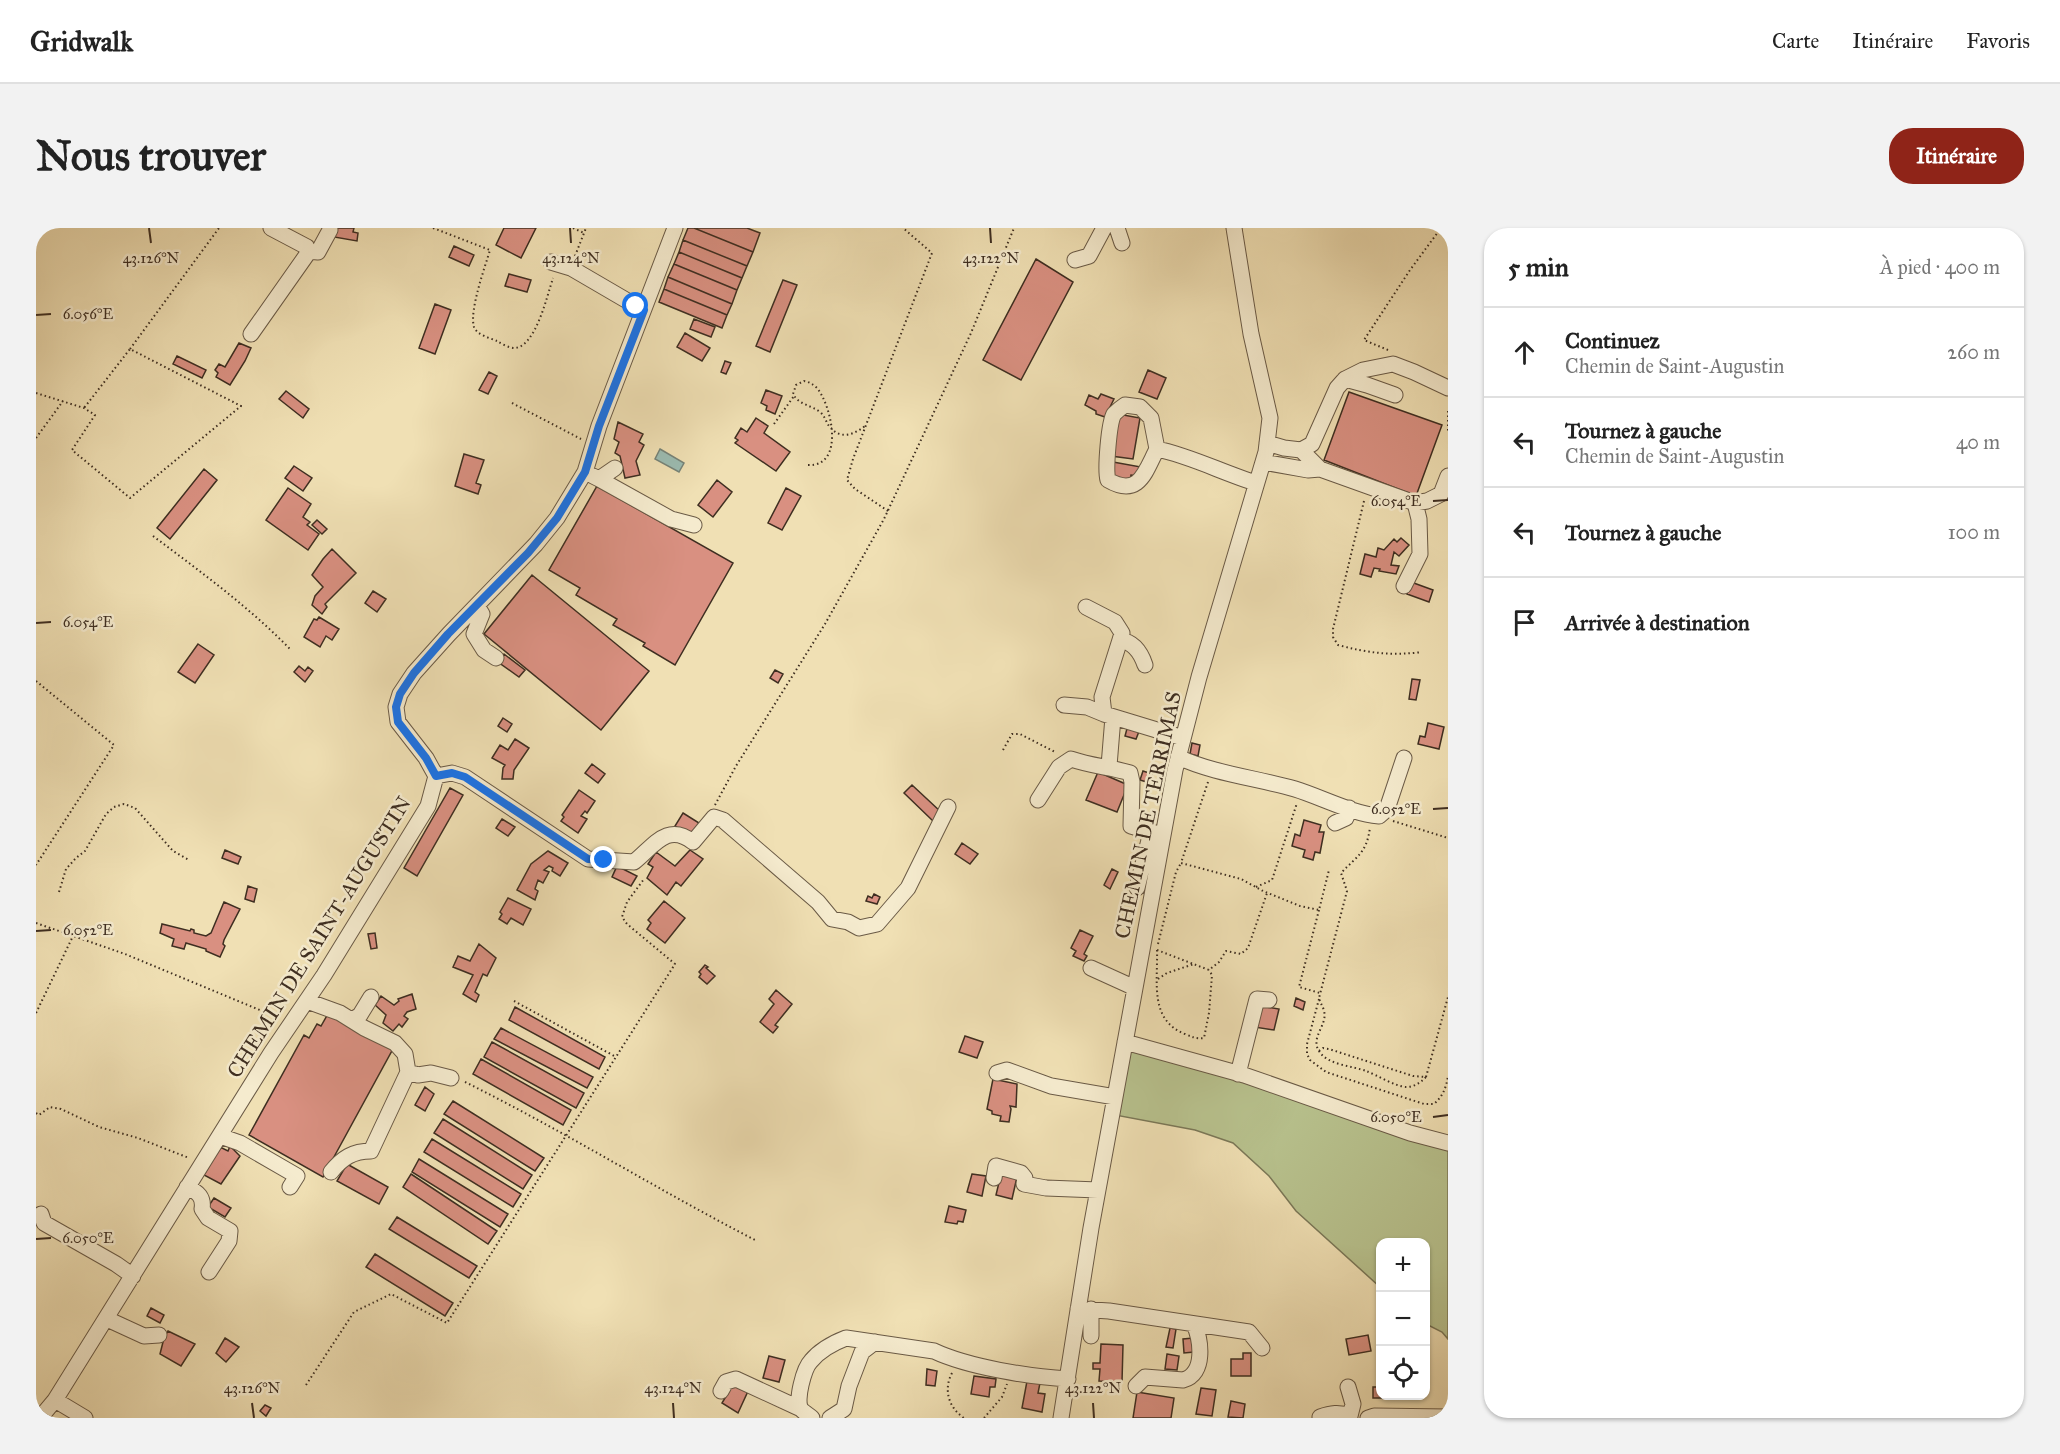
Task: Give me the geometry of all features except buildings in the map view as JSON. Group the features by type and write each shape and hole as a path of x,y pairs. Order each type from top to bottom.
{"street":[{"path":"251,334 308,253 307,247 271,228"},
{"path":"675,228 599,426 585,472 557,518 536,544 414,673 400,694 396,707 398,722 426,758 436,776 452,773 465,777 588,859 634,862 667,835 678,834 693,842 698,840 714,817 735,828 818,902 832,919 848,922 858,928 877,924 908,888 948,807"},
{"path":"1075,260 1089,256 1104,228"},
{"path":"1117,228 1122,243"},
{"name":"CHEMIN DE TERRIMAS","path":"1061,1418 1085,1309 1098,1190 1135,988 1159,834 1199,677 1267,443 1270,418 1251,334 1234,228"},
{"path":"307,251 318,252 330,230"},
{"path":"560,264 644,310"},
{"path":"1267,443 1301,450 1312,444 1337,388 1345,379 1363,370 1393,364 1448,388"},
{"path":"1345,379 1395,395"},
{"path":"1125,405 1140,407 1151,418 1157,449 1140,482 1130,487 1117,485 1108,480 1107,458 1113,416 1125,405"},
{"path":"1157,449 1175,453 1256,483"},
{"path":"1301,450 1320,469"},
{"path":"1263,462 1308,470 1320,469 1414,503 1427,501 1441,494 1448,476"},
{"path":"599,479 615,468"},
{"path":"585,472 671,519 694,525"},
{"path":"1404,586 1420,554 1419,519 1414,503"},
{"path":"477,606 482,614 474,634 483,650 496,658"},
{"path":"1086,607 1115,622 1122,633 1102,697 1109,716 1109,766"},
{"path":"1120,640 1128,641 1141,654 1145,665"},
{"path":"1064,705 1087,707 1109,716 1183,738"},
{"path":"1178,757 1195,765 1261,779 1375,816 1387,809 1404,758"},
{"path":"1038,800 1059,767 1071,759 1096,766 1109,766 1130,773 1132,782 1131,826 1159,834"},
{"name":"CHEMIN DE SAINT-AUGUSTIN","path":"40,1418 55,1400 107,1319 187,1187 384,880 428,806 436,776"},
{"path":"1335,823 1346,818 1349,808"},
{"path":"1137,888 1147,842 1150,836 1159,834"},
{"path":"1092,968 1135,988"},
{"path":"352,1020 360,1015 371,997"},
{"path":"1238,1074 1257,999 1269,1000"},
{"path":"307,1001 340,1012 395,1043 405,1054 408,1072 371,1151 359,1151 341,1160 331,1172"},
{"path":"1125,1042 1238,1074 1410,1133 1448,1143"},
{"path":"997,1073 1007,1070 1051,1086 1115,1097"},
{"path":"408,1072 418,1075 431,1072 451,1078"},
{"path":"220,1136 240,1143 297,1176 290,1187"},
{"path":"994,1178 996,1166 1021,1173 1025,1178 1024,1184 1047,1188 1098,1190"},
{"path":"187,1187 197,1191 203,1202 202,1209 208,1218 230,1232 229,1241 209,1272"},
{"path":"41,1214 44,1223 133,1276"},
{"path":"1091,1336 1085,1309 1249,1332 1262,1348"},
{"path":"107,1319 144,1336 159,1335"},
{"path":"1136,1386 1145,1377 1183,1380 1196,1371 1200,1337 1194,1324"},
{"path":"806,1414 798,1393 809,1362 832,1343 846,1338 934,1351 1008,1371 1068,1379"},
{"path":"830,1418 844,1409 849,1386 862,1352 875,1342"},
{"path":"721,1391 726,1382 736,1379 806,1414"},
{"path":"1320,1417 1330,1413 1350,1417 1353,1404 1348,1387"},
{"path":"55,1400 85,1418"},
{"path":"1368,1418 1374,1416 1448,1417"}],"path":[{"path":"84,408 219,228"},
{"path":"433,228 490,250 475,303 474,327 478,332 514,348 525,344 532,335 560,264 586,228"},
{"path":"573,228 584,233"},
{"path":"888,511 855,489 847,480 932,253 903,228"},
{"path":"714,817 713,808 735,766 825,624 888,511 971,333 1014,228"},
{"path":"1391,351 1364,340 1441,228"},
{"path":"36,393 84,408 95,415 72,450 130,498 241,406 130,349"},
{"path":"808,465 824,462 830,452 831,429 825,402 817,388 804,381 796,385 793,394 797,401 819,411 831,429 839,434 856,433 866,425"},
{"path":"774,424 794,396"},
{"path":"36,438 63,401"},
{"path":"512,403 581,440 584,438"},
{"path":"1448,411 1448,433"},
{"path":"1368,486 1333,629 1333,637 1338,645 1356,650 1396,655 1422,652"},
{"path":"153,536 237,600 291,650"},
{"path":"36,681 114,745 36,865"},
{"path":"1003,750 1012,734 1020,734 1071,759"},
{"path":"1157,950 1209,970 1212,975 1204,1038 1197,1039 1179,1032 1166,1022 1158,1005 1157,950 1176,872 1181,864 1210,775"},
{"path":"1256,887 1272,880 1298,796"},
{"path":"59,892 66,869 85,851 106,814 114,807 124,804 135,808 173,851 189,860"},
{"path":"1448,838 1375,816 1362,854 1341,873 1347,891 1311,1024 1307,1053 1310,1060 1326,1072 1424,1104 1434,1104 1441,1098 1448,1076"},
{"path":"1181,864 1241,879 1300,906 1319,910"},
{"path":"1320,993 1299,987 1329,870"},
{"path":"306,1385 354,1312 391,1294 447,1323 675,964 627,924 622,917 627,902 644,879"},
{"path":"1209,970 1219,962 1226,951 1240,954 1248,948 1268,892"},
{"path":"36,923 125,954 292,1023"},
{"path":"36,1013 73,936"},
{"path":"1158,980 1167,973 1194,964"},
{"path":"1319,998 1324,1010 1316,1041 1318,1051 1330,1060 1367,1071 1405,1087 1418,1085 1426,1077 1448,997"},
{"path":"514,1001 616,1057"},
{"path":"1318,1051 1329,1048 1413,1076 1426,1077"},
{"path":"451,1078 488,1094 755,1240"},
{"path":"36,1113 39,1115 50,1107 61,1109 99,1127 138,1138 190,1158"},
{"path":"957,1359 949,1377 947,1392 952,1406 964,1418"},
{"path":"984,1418 1002,1397 1008,1371"}],"green space":[{"path":"1128,1045 1448,1146 1448,1339 1442,1332 1430,1326 1430,1238 1376,1238 1376,1283 1296,1211 1269,1176 1233,1143 1195,1130 1115,1115"}],"water":[{"path":"660,449 684,463 679,472 655,459"}],"route":[{"path":"604,860 588,859 465,777 452,773 436,776 426,758 398,722 396,707 400,694 414,673 448,634 536,544 557,518 585,472 599,426 644,310 636,306"}]}
